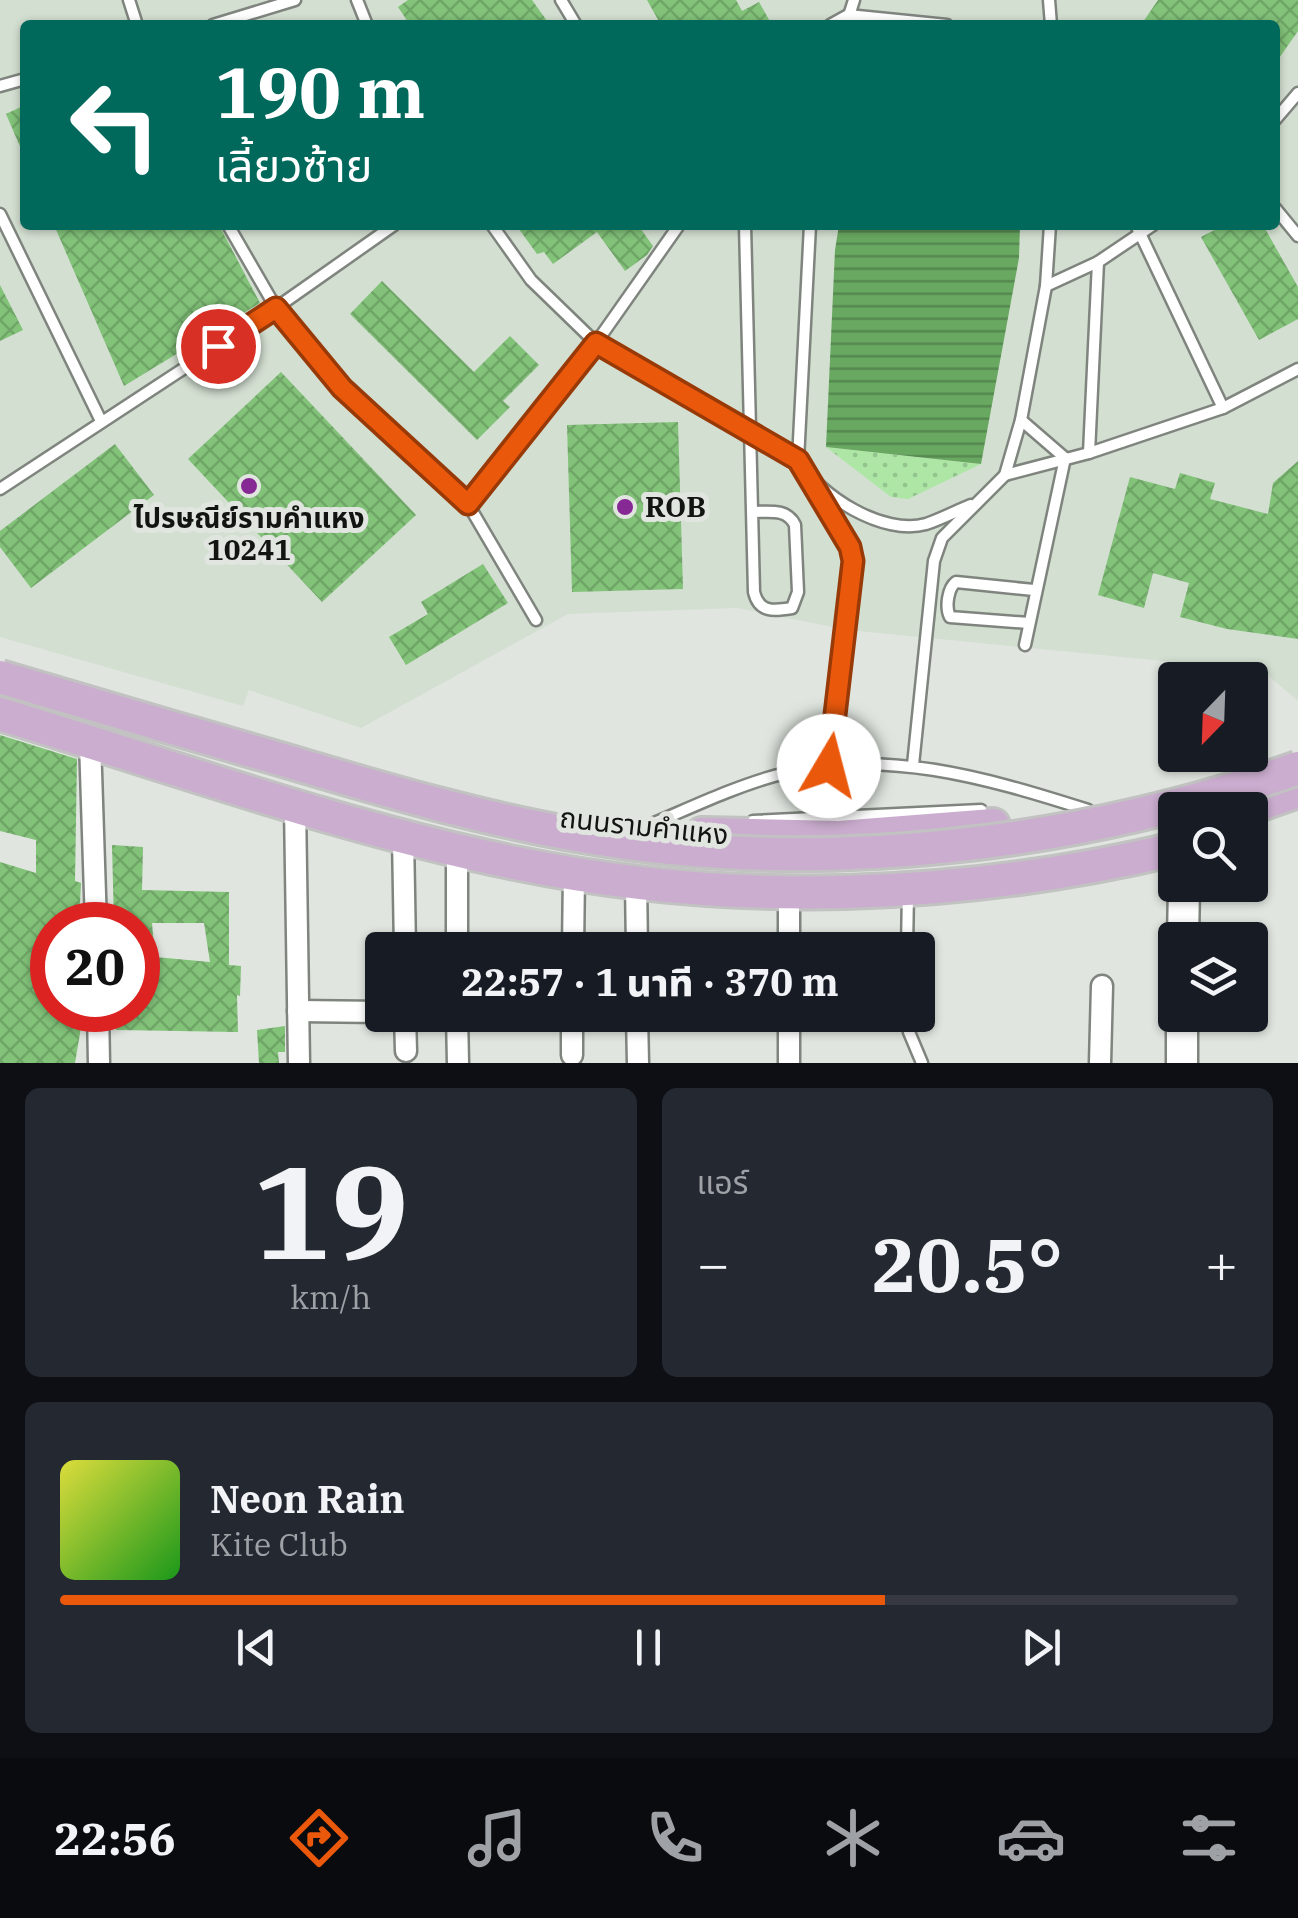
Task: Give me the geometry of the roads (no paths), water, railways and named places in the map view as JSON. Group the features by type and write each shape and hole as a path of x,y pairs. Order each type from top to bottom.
{"main road":[{"name":"ถนนรามคำแหง","path":"0,663 424,786 568,820 726,836 839,836 1016,822 1088,810 1238,774 1298,751"},
{"name":"ถนนรามคำแหง","path":"0,677 499,820 587,837 685,848 777,853 965,844 1065,830 1168,808 1298,768"},
{"name":"ถนนรามคำแหง","path":"0,699 390,815 488,839 604,860 758,872 878,871 1020,858 1158,832"},
{"name":"ถนนรามคำแหง","path":"0,714 295,806 457,850 574,874 636,882 789,892 908,890 1052,875 1158,853"},
{"path":"214,780 226,729"},
{"path":"262,795 274,743"},
{"path":"361,824 369,772"},
{"path":"408,837 424,786"},
{"path":"1268,802 1298,792"},
{"path":"1268,822 1298,812"}],"street":[{"path":"90,742 95,902"},
{"path":"295,806 299,1063"},
{"path":"405,932 408,837"},
{"path":"457,850 457,932"},
{"path":"573,932 574,874"},
{"path":"636,882 636,932"},
{"path":"789,892 789,932"},
{"path":"1100,1063 1102,986"},
{"path":"298,1011 365,1012"},
{"path":"99,1032 100,1063"},
{"path":"406,1032 406,1051"},
{"path":"458,1032 458,1063"},
{"path":"572,1032 572,1056"},
{"path":"637,1032 638,1063"},
{"path":"789,1032 789,1063"},
{"path":"1182,1032 1182,1063"}],"lane":[{"path":"229,20 295,0"},
{"path":"847,20 854,0"},
{"path":"1280,114 1298,93"},
{"path":"0,214 100,421"},
{"path":"1280,214 1298,236"},
{"path":"231,230 276,308 342,388 468,504 536,620"},
{"path":"0,488 276,308 387,230"},
{"path":"496,230 531,280 596,343 798,460 850,547 853,561 829,766"},
{"path":"468,504 596,343 675,230"},
{"path":"745,230 752,512 755,598 771,611 792,608 798,592 795,525 792,518 782,513 752,512"},
{"path":"798,460 810,230"},
{"path":"1005,475 1021,420 1046,286 1050,230"},
{"path":"1046,286 1098,262 1137,230"},
{"path":"1138,230 1223,408"},
{"path":"1090,453 1098,262"},
{"path":"913,766 934,561 942,538 976,502 1005,475 1090,453 1223,408 1298,369"},
{"path":"1021,420 1065,458"},
{"path":"1025,645 1065,458"},
{"path":"809,478 873,522 923,525 976,502"},
{"path":"1029,623 950,616 948,598 956,582 1034,590"},
{"path":"640,829 751,784 829,766 913,766 982,778 1088,810"},
{"path":"726,836 750,822 766,819 978,810 998,814"},
{"path":"907,932 908,890"},
{"path":"909,1032 922,1063"}],"place":[{"name":"ไปรษณีย์รามคำแหง 10241","path":"249,486"},
{"name":"ROB","path":"625,507"}]}
